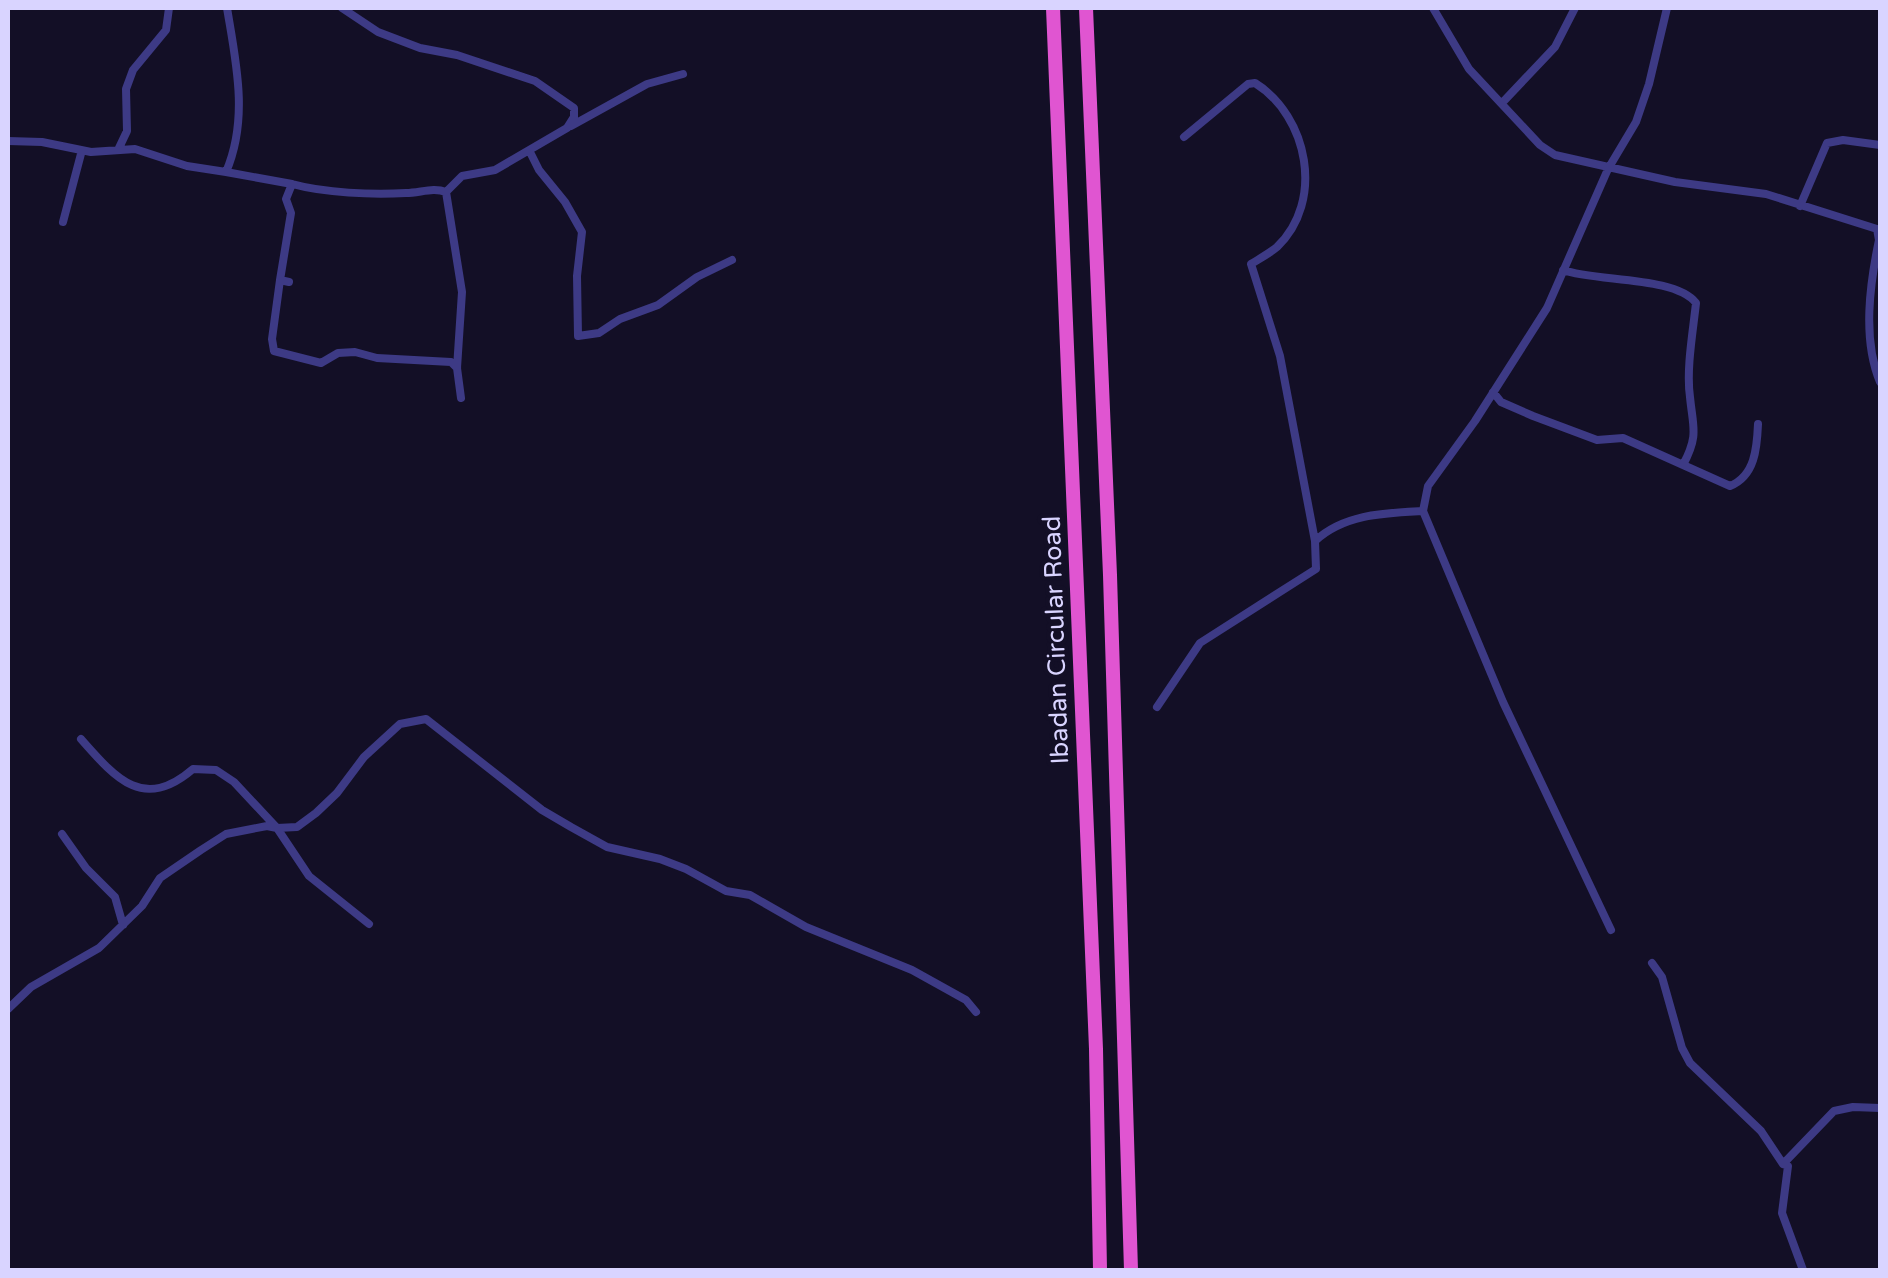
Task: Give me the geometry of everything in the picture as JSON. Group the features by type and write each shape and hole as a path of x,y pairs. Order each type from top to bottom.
{"highway":[{"name":"Ibadan Circular Road","path":"1054,8 1096,1049 1100,1270"},
{"path":"1086,8 1110,595 1131,1270"}],"street":[{"path":"118,150 127,131 126,89 132,70 166,30 170,8"},
{"path":"226,172 235,143 239,97 227,8"},
{"path":"342,8 378,32 535,82 574,108 567,128"},
{"path":"1434,8 1469,69 1555,156 1608,169 1766,194 1876,229 1880,240 1870,311 1880,382"},
{"path":"1502,103 1555,47 1574,8"},
{"path":"1611,930 1503,702 1423,511 1428,486 1546,308 1608,169 1636,122 1667,8"},
{"path":"446,192 462,176 495,170 646,84 683,74"},
{"path":"1156,708 1200,642 1316,569 1315,541 1280,356 1251,264 1278,246 1292,224 1306,190 1305,153 1293,127 1268,91 1255,82 1184,137"},
{"path":"1800,206 1827,143 1844,140 1880,145"},
{"path":"8,142 42,142 82,150 135,148 187,166 316,191 446,192"},
{"path":"63,222 82,150"},
{"path":"530,152 538,170 565,202 582,232 577,276 578,336 599,333 620,319 658,305 697,277 732,260"},
{"path":"292,184 286,199 291,213 285,281 272,339 274,351 321,363 338,354 355,352 377,358 451,362 457,368"},
{"path":"446,192 462,292 457,368 461,398"},
{"path":"1562,270 1579,276 1673,289 1696,303 1690,397 1695,419 1692,448 1683,465"},
{"path":"1493,392 1501,402 1572,432 1597,440 1622,438 1730,486 1738,483 1752,466 1758,424"},
{"path":"1315,541 1332,526 1380,513 1423,511"},
{"path":"8,1009 31,987 99,948 148,898 160,878 226,834 267,826 297,827 337,793 364,758 400,724 426,719 542,810 607,847 660,860 726,891 750,895 806,926 912,970 966,1000 976,1012"},
{"path":"82,739 118,776 147,791 172,787 193,769 216,770 234,782 277,828 309,876 368,924"},
{"path":"62,834 86,868 115,897 123,925"},
{"path":"1652,963 1662,977 1690,1063 1762,1131 1788,1166 1782,1213 1803,1270"},
{"path":"1783,1164 1834,1111 1880,1108"}]}
